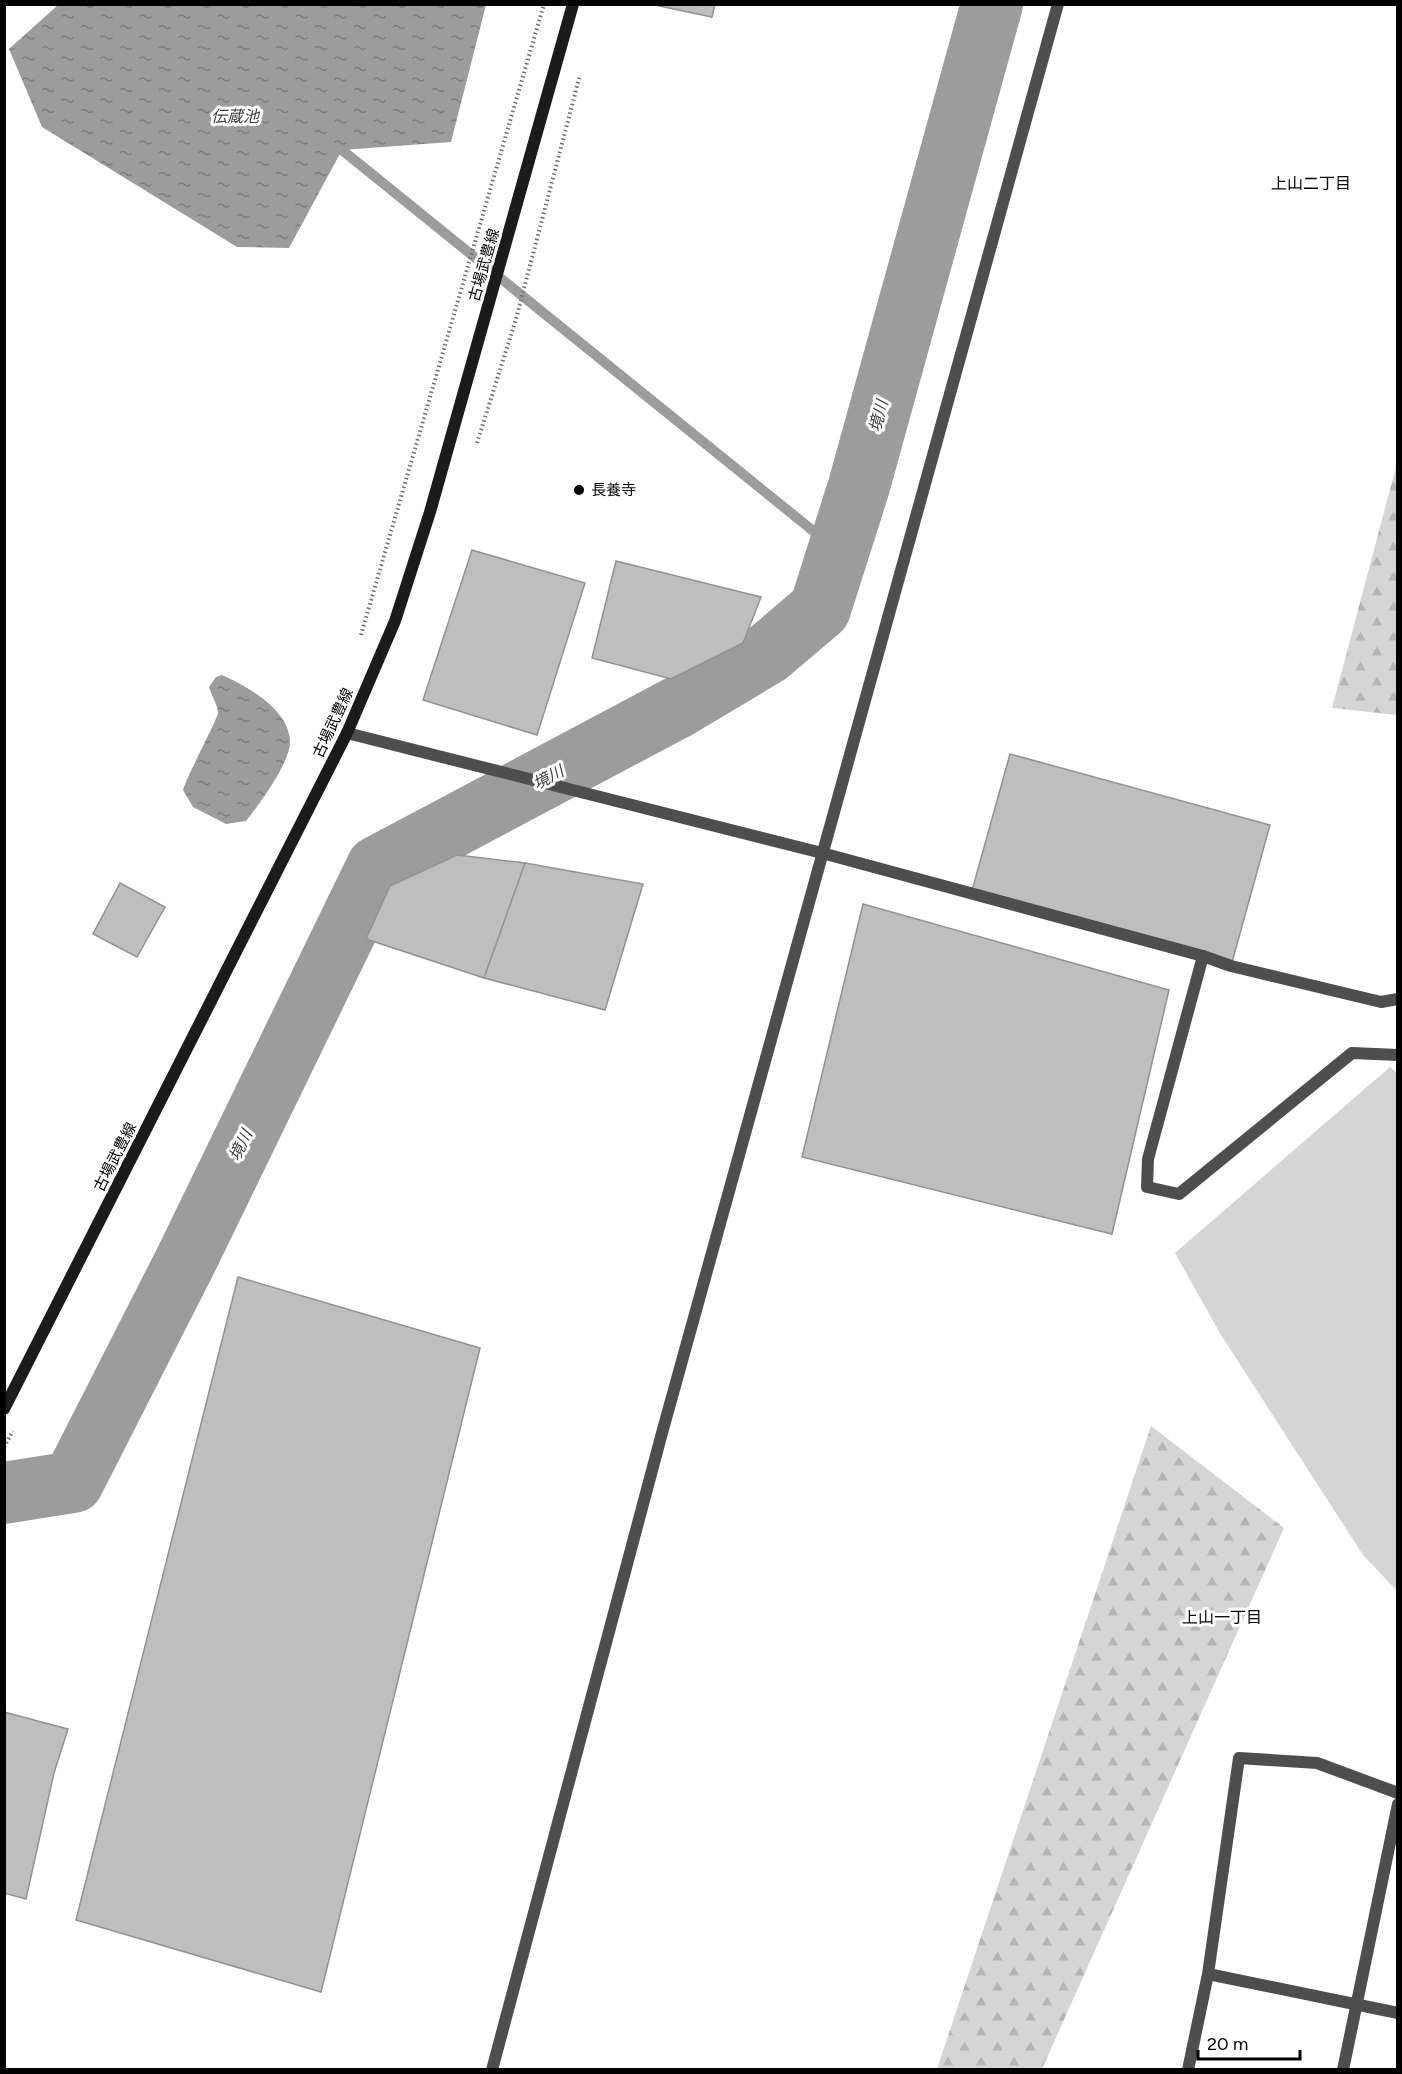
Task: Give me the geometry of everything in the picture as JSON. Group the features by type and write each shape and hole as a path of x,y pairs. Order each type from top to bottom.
{"main road":[{"name":"古場武豊線","path":"4,1409 346,733 394,621 430,512 573,4"}],"street":[{"path":"492,2070 658,1444 1058,4"},
{"path":"346,733 822,853 1203,956 1231,966 1381,1002 1398,999"},
{"path":"1203,956 1148,1159 1147,1187 1179,1194 1352,1053 1398,1055"},
{"path":"1188,2070 1208,1974 1239,1758 1317,1763 1398,1793"},
{"path":"1342,2070 1398,1804"},
{"path":"1208,1974 1398,2013"}],"path":[{"path":"360,638 544,4"},
{"path":"516,319 581,71"}],"green space":[{"path":"1397,463 1397,715 1332,708"},
{"path":"1390,1067 1398,1074 1397,1591 1363,1555 1221,1335 1175,1253"},
{"path":"1151,1426 1284,1528 1042,2069 937,2069"}],"water":[{"name":"伝蔵池","path":"58,5 486,5 451,142 342,150 289,248 237,247 42,127 9,49"},
{"path":"222,675 243,685 265,700 282,718 288,729 290,740 286,759 252,814 246,821 226,824 193,807 183,790 217,717 218,710 209,687 216,677"}],"building":[{"path":"650,4 715,4 712,17"},
{"path":"472,550 585,583 537,735 423,700"},
{"path":"616,561 761,597 743,643 671,679 592,658"},
{"path":"1010,754 1270,825 1231,966 971,894"},
{"path":"457,855 525,863 484,978 366,939 390,886"},
{"path":"525,863 643,884 605,1010 484,978"},
{"path":"120,883 165,907 137,957 93,934"},
{"path":"863,904 1169,990 1112,1234 802,1157"},
{"path":"238,1277 480,1348 321,1992 76,1920"},
{"path":"4,1712 68,1729 54,1773 26,1899 4,1893"}],"waterway":[{"name":"境川","path":"4,1493 73,1482 186,1260 377,867 680,706 767,654 820,609 859,486 992,4"},
{"path":"342,150 838,551"}],"place":[{"name":"長養寺","path":"579,490"}],"district":[{"name":"上山二丁目","path":"1311,183"},
{"name":"上山一丁目","path":"1222,1617"}]}
